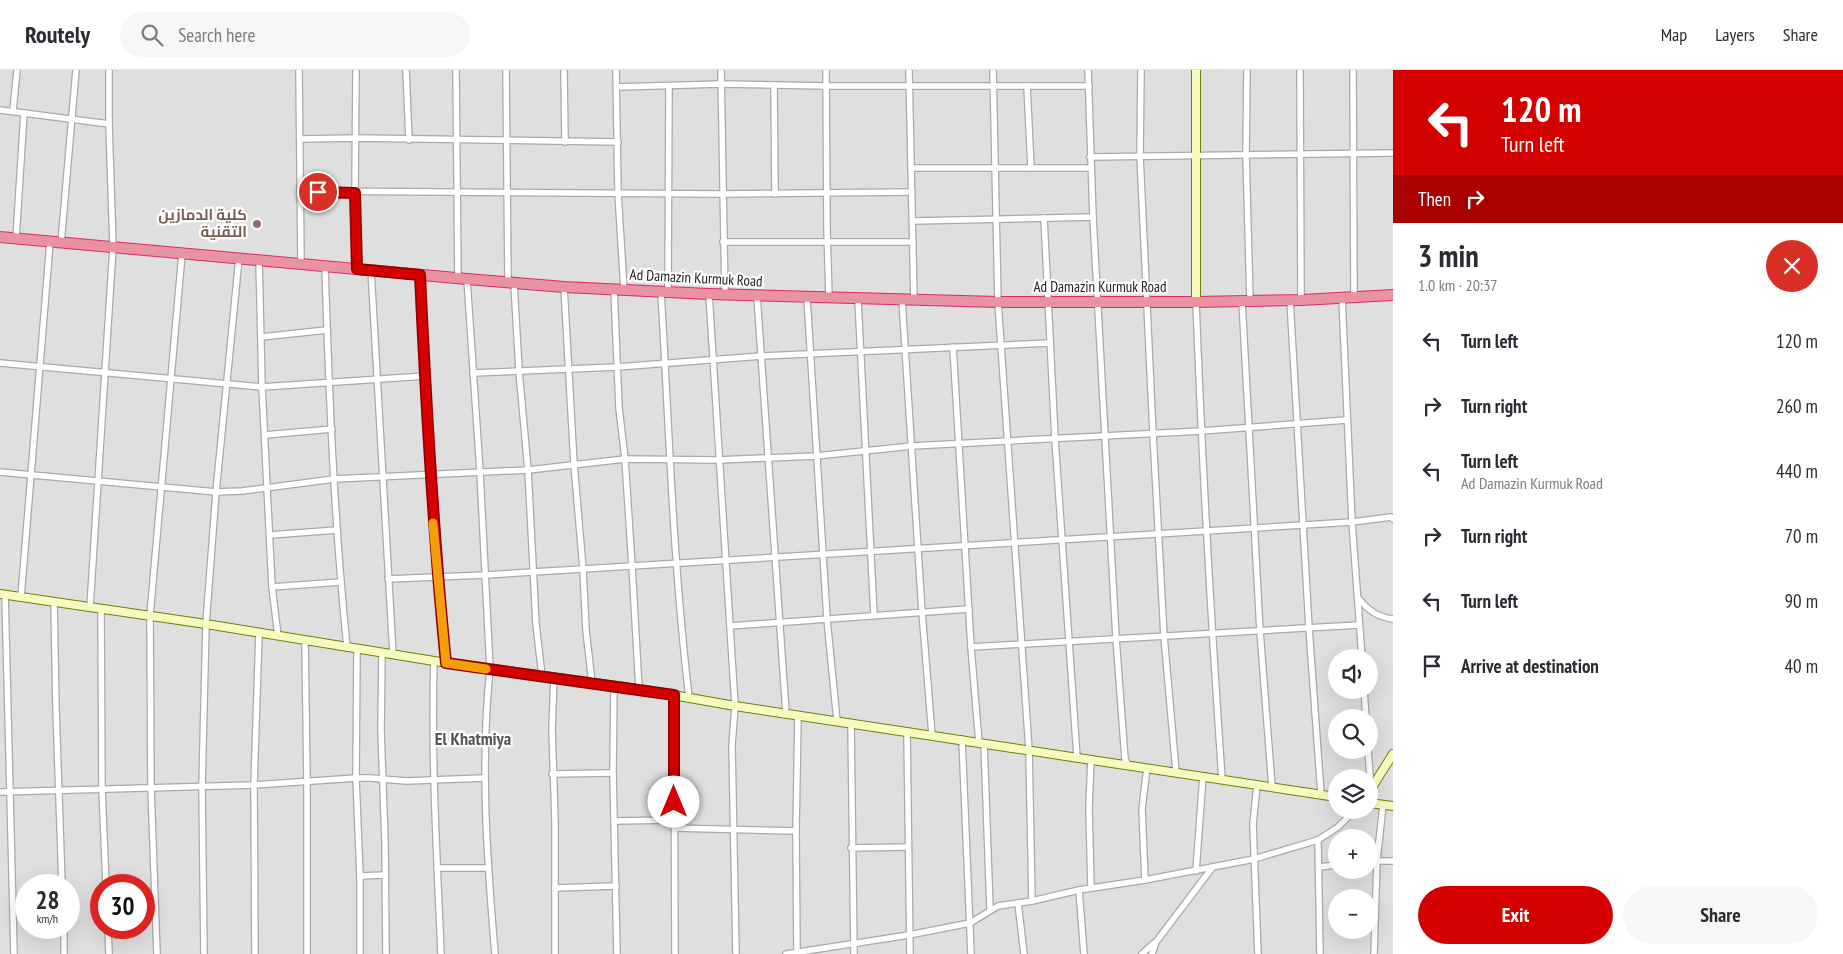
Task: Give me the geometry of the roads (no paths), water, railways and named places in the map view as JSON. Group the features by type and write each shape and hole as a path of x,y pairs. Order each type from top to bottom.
{"highway":[{"name":"Ad Damazin Kurmuk Road","path":"0,236 463,279 564,287 725,295 858,300 1098,303 1295,300 1393,295"}],"street":[{"path":"13,111 17,70"},
{"path":"62,243 76,70"},
{"path":"90,607 113,246 109,70"},
{"path":"299,70 301,264"},
{"path":"356,70 355,193 357,269"},
{"path":"406,70 409,140"},
{"path":"456,70 457,192 480,472 490,669 484,778 494,954"},
{"path":"506,70 511,282 528,470 536,624 542,676"},
{"path":"564,70 565,142"},
{"path":"616,70 619,290 617,367 632,566 638,689"},
{"path":"721,70 725,295"},
{"path":"826,70 829,299"},
{"path":"909,70 914,301"},
{"path":"993,70 998,302 1020,644 1029,750 1032,901"},
{"path":"1088,70 1090,157 1116,639 1125,759 1128,765"},
{"path":"1141,70 1140,156 1153,434 1164,636 1176,772"},
{"path":"1196,70 1196,302 1206,531 1222,779"},
{"path":"1247,70 1246,301 1249,428 1260,631 1272,787"},
{"path":"1300,70 1295,300 1297,424 1321,794"},
{"path":"1353,70 1354,297"},
{"path":"617,87 722,84 1089,86"},
{"path":"774,85 774,194"},
{"path":"669,86 668,194 664,292 665,363 682,640 689,697"},
{"path":"1027,86 1031,168"},
{"path":"0,110 109,124"},
{"path":"16,238 24,113"},
{"path":"300,139 356,138 618,142"},
{"path":"1090,157 1393,153"},
{"path":"911,168 1091,168"},
{"path":"300,191 355,193 668,194 912,192"},
{"path":"913,221 1093,217"},
{"path":"1044,218 1055,439 1076,757"},
{"path":"22,597 50,242"},
{"path":"723,242 913,242"},
{"path":"157,954 151,788 150,616 182,254"},
{"path":"204,954 202,787 206,624 216,492 239,258"},
{"path":"259,260 260,337 272,587 278,636"},
{"path":"325,266 334,479 346,646"},
{"path":"371,270 393,654"},
{"path":"420,275 430,475 437,576 446,663"},
{"path":"564,287 574,464 586,630 592,683"},
{"path":"710,294 718,460 734,706 732,726 736,954"},
{"path":"757,296 786,713"},
{"path":"807,298 827,619 837,721"},
{"path":"1342,298 1352,522 1361,649"},
{"path":"858,300 874,615"},
{"path":"902,300 922,612 932,735"},
{"path":"260,337 327,330"},
{"path":"473,373 617,367 762,356 1050,343"},
{"path":"954,347 971,647 982,743 990,909"},
{"path":"0,363 262,387 425,376"},
{"path":"0,472 216,492 242,491 334,479 528,470 625,459 767,459 912,446 1153,434 1347,420"},
{"path":"265,435 332,429"},
{"path":"388,579 677,564 1352,522 1391,517 1393,519"},
{"path":"270,535 337,530"},
{"path":"272,587 340,582"},
{"path":"14,954 2,594 206,624 446,663 638,689 734,706 1328,795"},
{"path":"1358,598 1373,613 1382,618 1393,619"},
{"path":"54,602 62,874"},
{"path":"101,608 102,788 106,874"},
{"path":"730,626 969,609"},
{"path":"971,647 1359,625"},
{"path":"255,954 254,785 259,633"},
{"path":"305,640 307,782 306,954"},
{"path":"357,648 356,778 360,876 360,954"},
{"path":"382,652 381,730 384,779 386,954"},
{"path":"434,661 432,719 433,780 441,954"},
{"path":"554,678 552,774 555,821 555,954"},
{"path":"614,686 613,773 617,954"},
{"path":"674,695 675,954"},
{"path":"797,953 796,831 798,715"},
{"path":"851,723 851,848 854,954"},
{"path":"906,732 910,954"},
{"path":"962,740 971,954"},
{"path":"1378,777 1393,754"},
{"path":"1091,759 1089,808 1091,888"},
{"path":"1145,880 1142,809 1148,768"},
{"path":"552,774 613,773"},
{"path":"1196,870 1202,776"},
{"path":"0,792 254,785 356,778 406,781 484,778"},
{"path":"1257,785 1253,824 1258,954"},
{"path":"1378,804 1393,806"},
{"path":"1378,844 1383,805"},
{"path":"786,954 909,935 970,923 990,909 998,906 1254,859 1318,840 1338,827 1346,819"},
{"path":"614,821 674,820"},
{"path":"674,828 796,831"},
{"path":"1318,840 1320,954"},
{"path":"851,848 908,846"},
{"path":"1378,860 1393,861"},
{"path":"1319,867 1328,866"},
{"path":"437,868 488,868"},
{"path":"1142,954 1156,942 1212,868"},
{"path":"360,876 386,876"},
{"path":"1374,954 1376,879"},
{"path":"555,888 616,886"},
{"path":"1079,890 1084,954"},
{"path":"1018,903 1024,954"},
{"path":"64,939 64,954"},
{"path":"108,939 109,954"},
{"path":"1152,954 1156,942"}],"place":[{"name":"كلية الدمازين التقنية","path":"257,224"}],"district":[{"name":"El Khatmiya","path":"473,739"}]}
